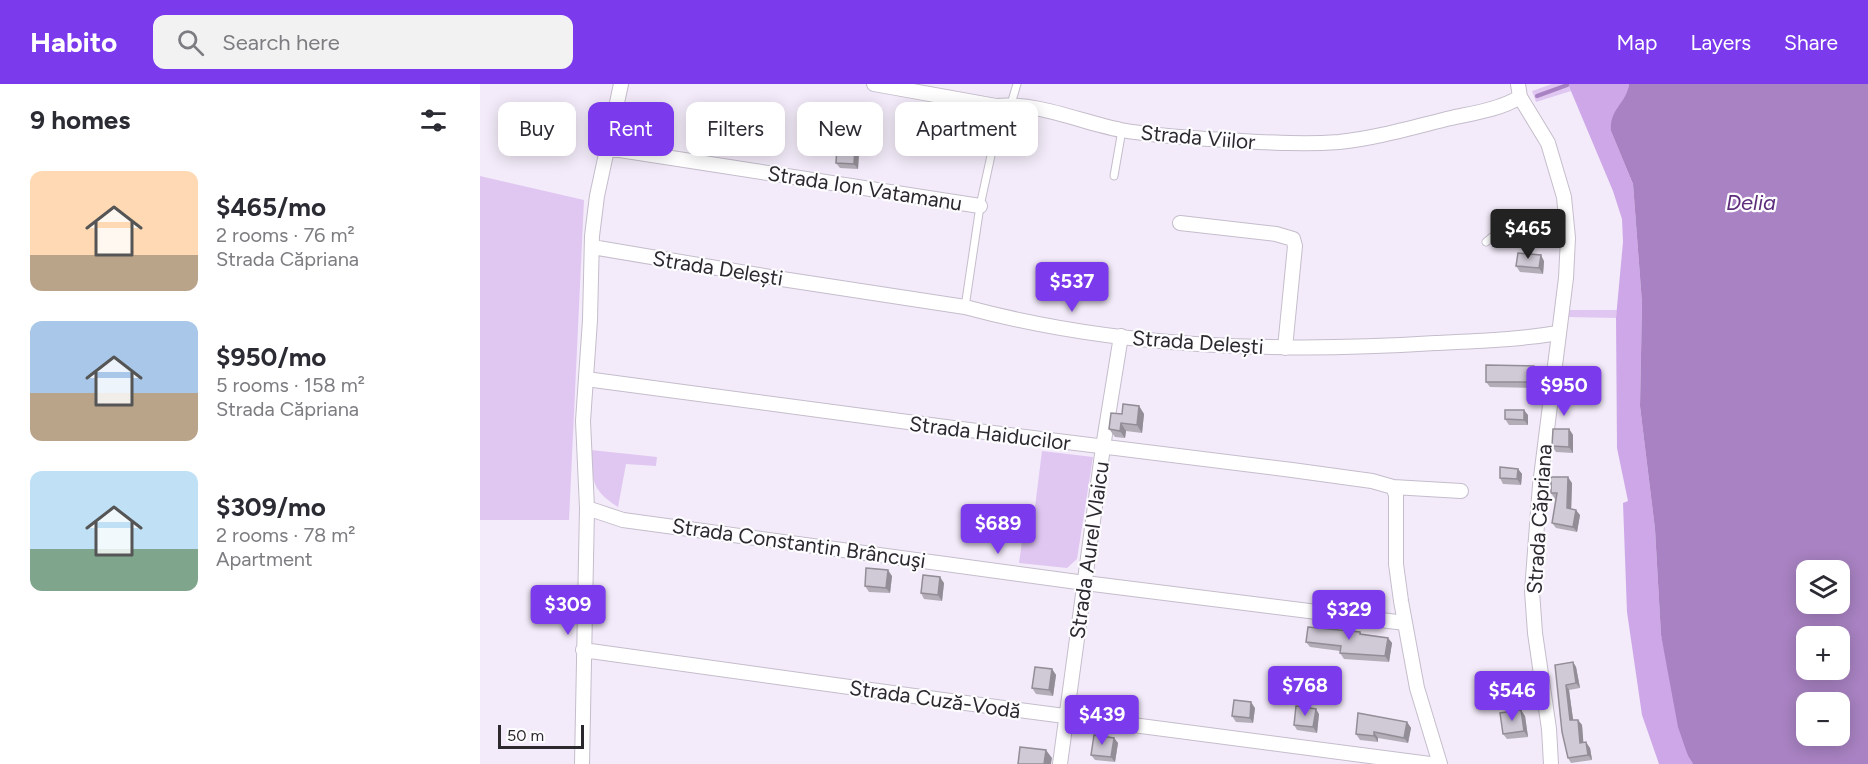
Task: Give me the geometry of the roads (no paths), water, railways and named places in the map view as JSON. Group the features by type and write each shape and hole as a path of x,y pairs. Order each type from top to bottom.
{"street":[{"path":"617,102 621,84"},
{"name":"Strada Viilor","path":"874,84 974,102"},
{"name":"Strada Viilor","path":"1038,110 1122,130 1287,144 1333,142 1428,124 1507,104 1519,90"},
{"name":"Strada Căpriana","path":"1519,90 1548,143 1564,197 1568,238 1566,278 1540,485 1532,591 1535,633 1549,729 1551,764"},
{"path":"582,764 587,508 583,429 592,248 595,213 606,156"},
{"name":"Strada Ion Vatamanu","path":"658,156 980,206"},
{"path":"1180,223 1276,234 1293,239 1295,246 1285,348"},
{"name":"Strada Delești","path":"592,248 964,307 1053,326 1121,336 1285,348 1509,340 1558,333"},
{"name":"Strada Aurel Vlaicu","path":"1060,764 1103,447 1121,336"},
{"name":"Strada Haiducilor","path":"586,379 1293,470 1372,481 1393,487 1461,491"},
{"path":"1393,487 1396,495 1396,564 1405,623 1419,698 1440,764"},
{"name":"Strada Constantin Brâncuşi","path":"587,508 623,520 1084,583 1405,623"},
{"name":"Strada Cuză-Vodă","path":"583,650 1066,717 1430,764"}],"lane":[{"path":"1012,102 1017,84"},
{"path":"1114,176 1122,130"},
{"path":"964,307 980,206 991,156"},
{"path":"1486,242 1492,237 1500,236 1568,238"}],"water":[{"name":"Delia","path":"1629,84 1868,84 1868,764 1693,764 1688,756 1678,727 1661,635 1655,529 1640,406 1642,303 1633,184 1611,131 1615,111 1625,96"}],"waterway":[{"path":"1537,96 1567,85"}]}
